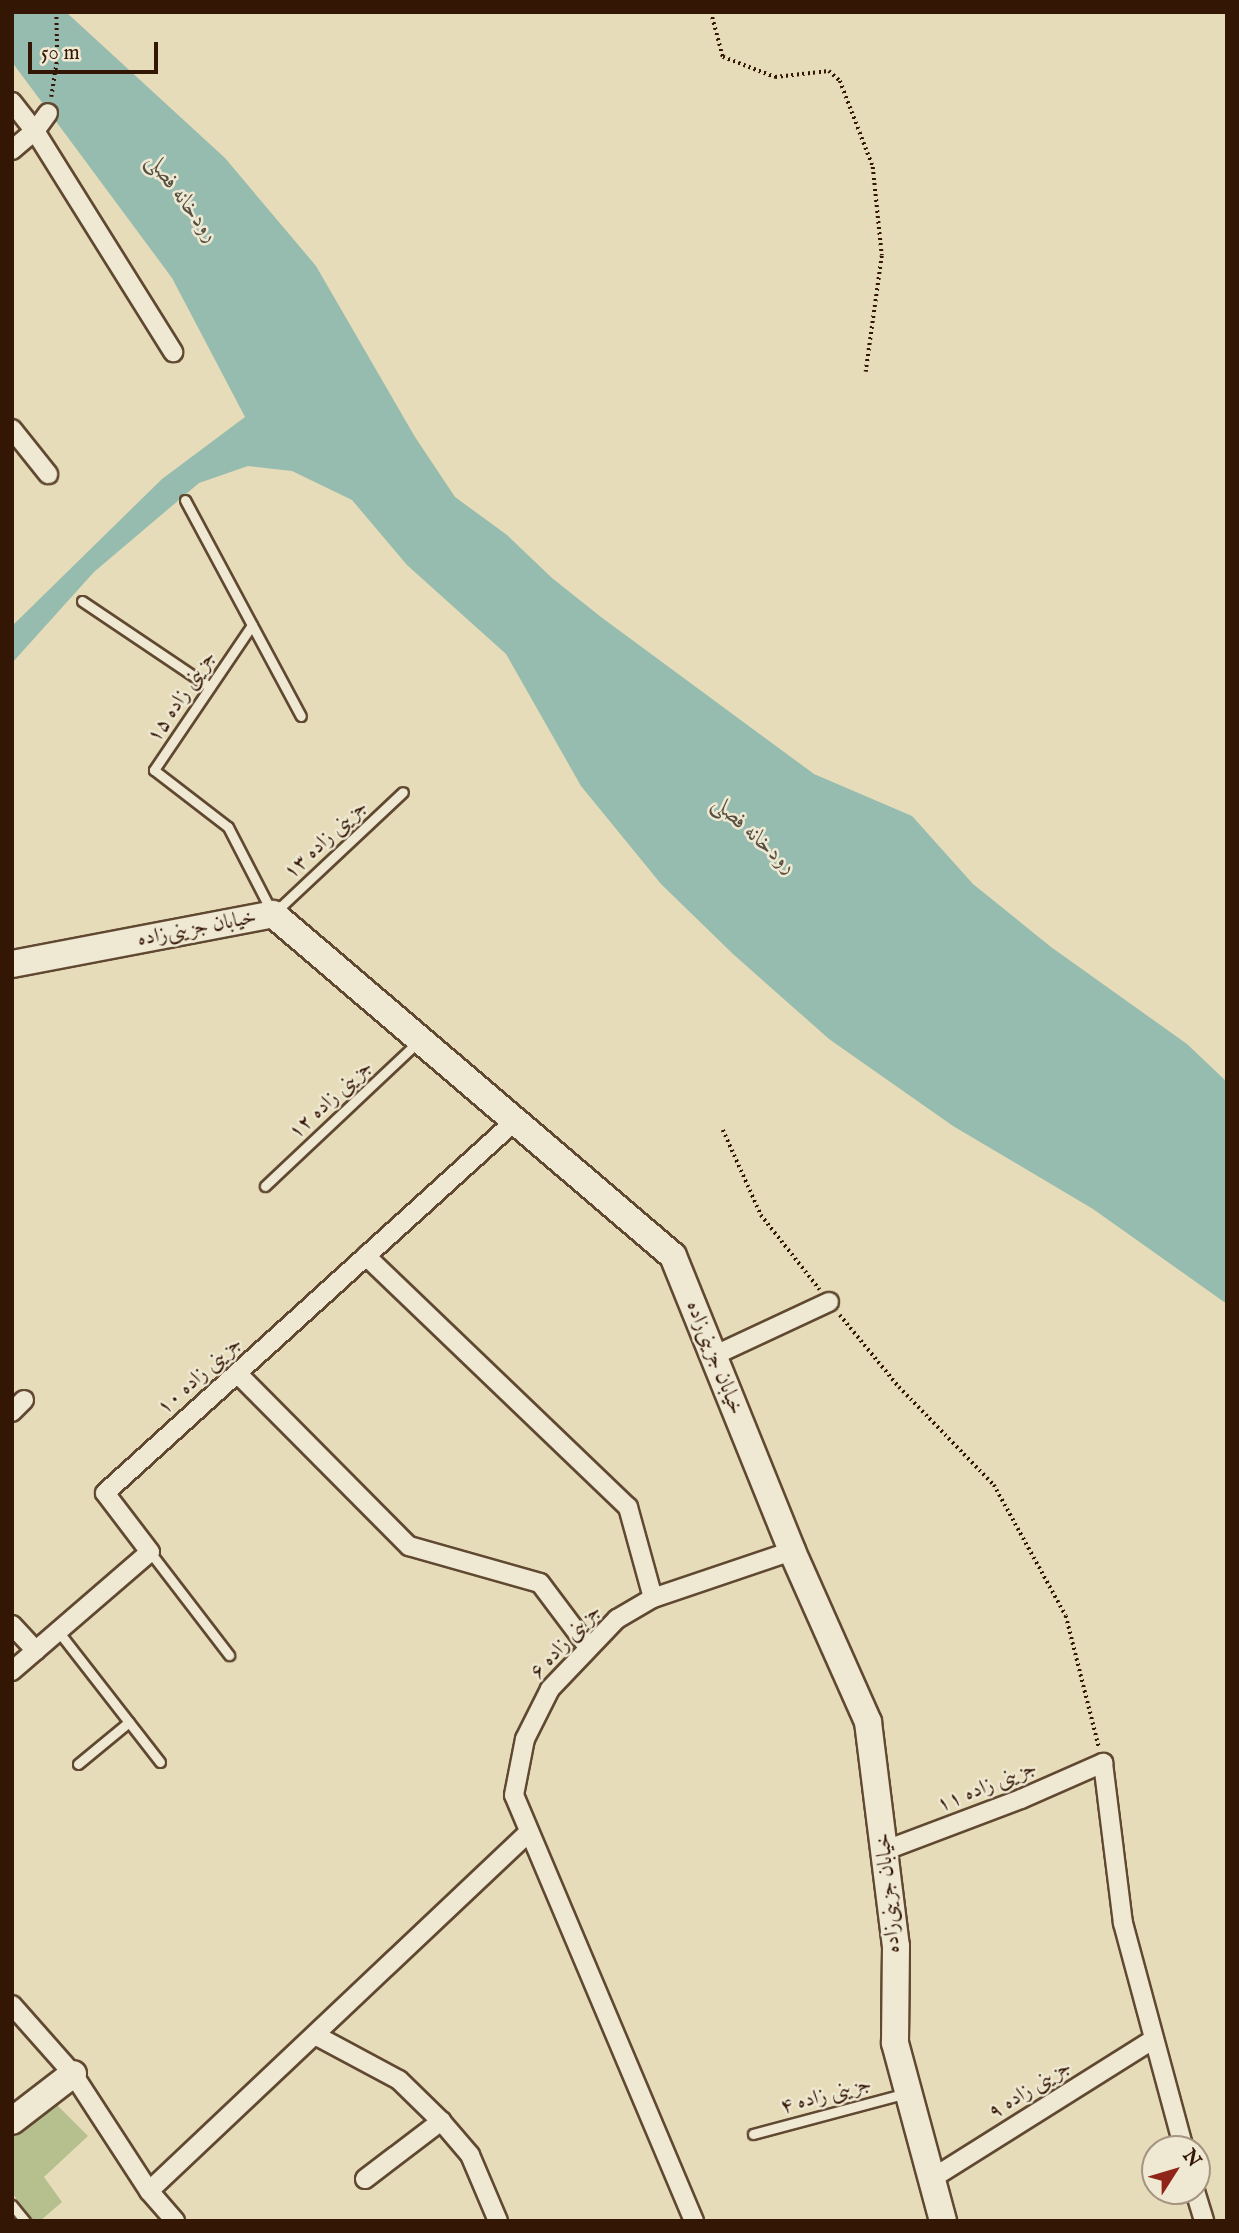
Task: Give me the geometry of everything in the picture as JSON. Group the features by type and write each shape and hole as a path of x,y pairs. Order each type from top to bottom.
{"street":[{"path":"12,103 35,131 173,352"},
{"path":"12,150 35,131 48,113"},
{"path":"12,429 48,474"},
{"name":"خیابان جزینی‌زاده","path":"12,964 273,914 673,1256 792,1551 868,1722 896,1946 895,2043 943,2221"},
{"name":"جزینی زاده ۱۰","path":"150,1552 105,1493 514,1121"},
{"path":"366,1256 628,1507 653,1598"},
{"path":"713,1356 829,1302"},
{"path":"237,1373 409,1546 540,1583 588,1647"},
{"name":"جزینی زاده ۶","path":"694,2221 514,1795 525,1740 550,1689 617,1619 653,1598 792,1551"},
{"path":"12,1671 150,1552"},
{"path":"12,1625 36,1651"},
{"path":"1102,1763 1123,1923 1180,2135"},
{"name":"جزینی زاده ۱۱","path":"886,1850 1021,1799 1102,1763"},
{"path":"149,2191 530,1832"},
{"path":"12,2005 73,2074 149,2191 175,2221"},
{"path":"314,2035 399,2080 441,2121 470,2155 498,2221"},
{"name":"جزینی زاده ۹","path":"932,2179 1153,2040"},
{"path":"12,2121 73,2074"},
{"path":"365,2179 441,2121"}],"lane":[{"path":"185,500 301,716"},
{"path":"82,601 210,687"},
{"name":"جزینی زاده ۱۵","path":"252,625 154,770 228,827 273,914"},
{"name":"جزینی زاده ۱۳","path":"273,914 403,792"},
{"name":"جزینی زاده ۱۲","path":"265,1186 420,1040"},
{"path":"150,1552 229,1655"},
{"path":"58,1631 160,1762"},
{"path":"78,1764 129,1722"},
{"name":"جزینی زاده ۴","path":"753,2134 908,2092"},
{"path":"12,2205 25,2221"}],"path":[{"path":"48,113 57,58 56,12"},
{"path":"711,12 723,57 775,77 829,71 840,80 873,167 882,256 866,372"},
{"path":"723,1130 761,1215 899,1387 994,1485 1066,1616 1102,1763"}],"green space":[{"path":"57,2105 88,2136 44,2177 62,2202 40,2221 34,2221 12,2193 12,2138"}],"water":[{"name":"رودخانه فصلی","path":"12,12 66,12 225,158 316,266 415,437 455,497 507,535 552,578 601,617 814,774 912,816 973,884 1051,947 1187,1044 1227,1082 1227,1304 1093,1209 953,1126 829,1039 733,954 661,884 581,786 506,654 407,565 352,500 292,471 248,466 199,483 94,572 12,663 12,626 162,479 245,417 172,278 12,62"}]}
